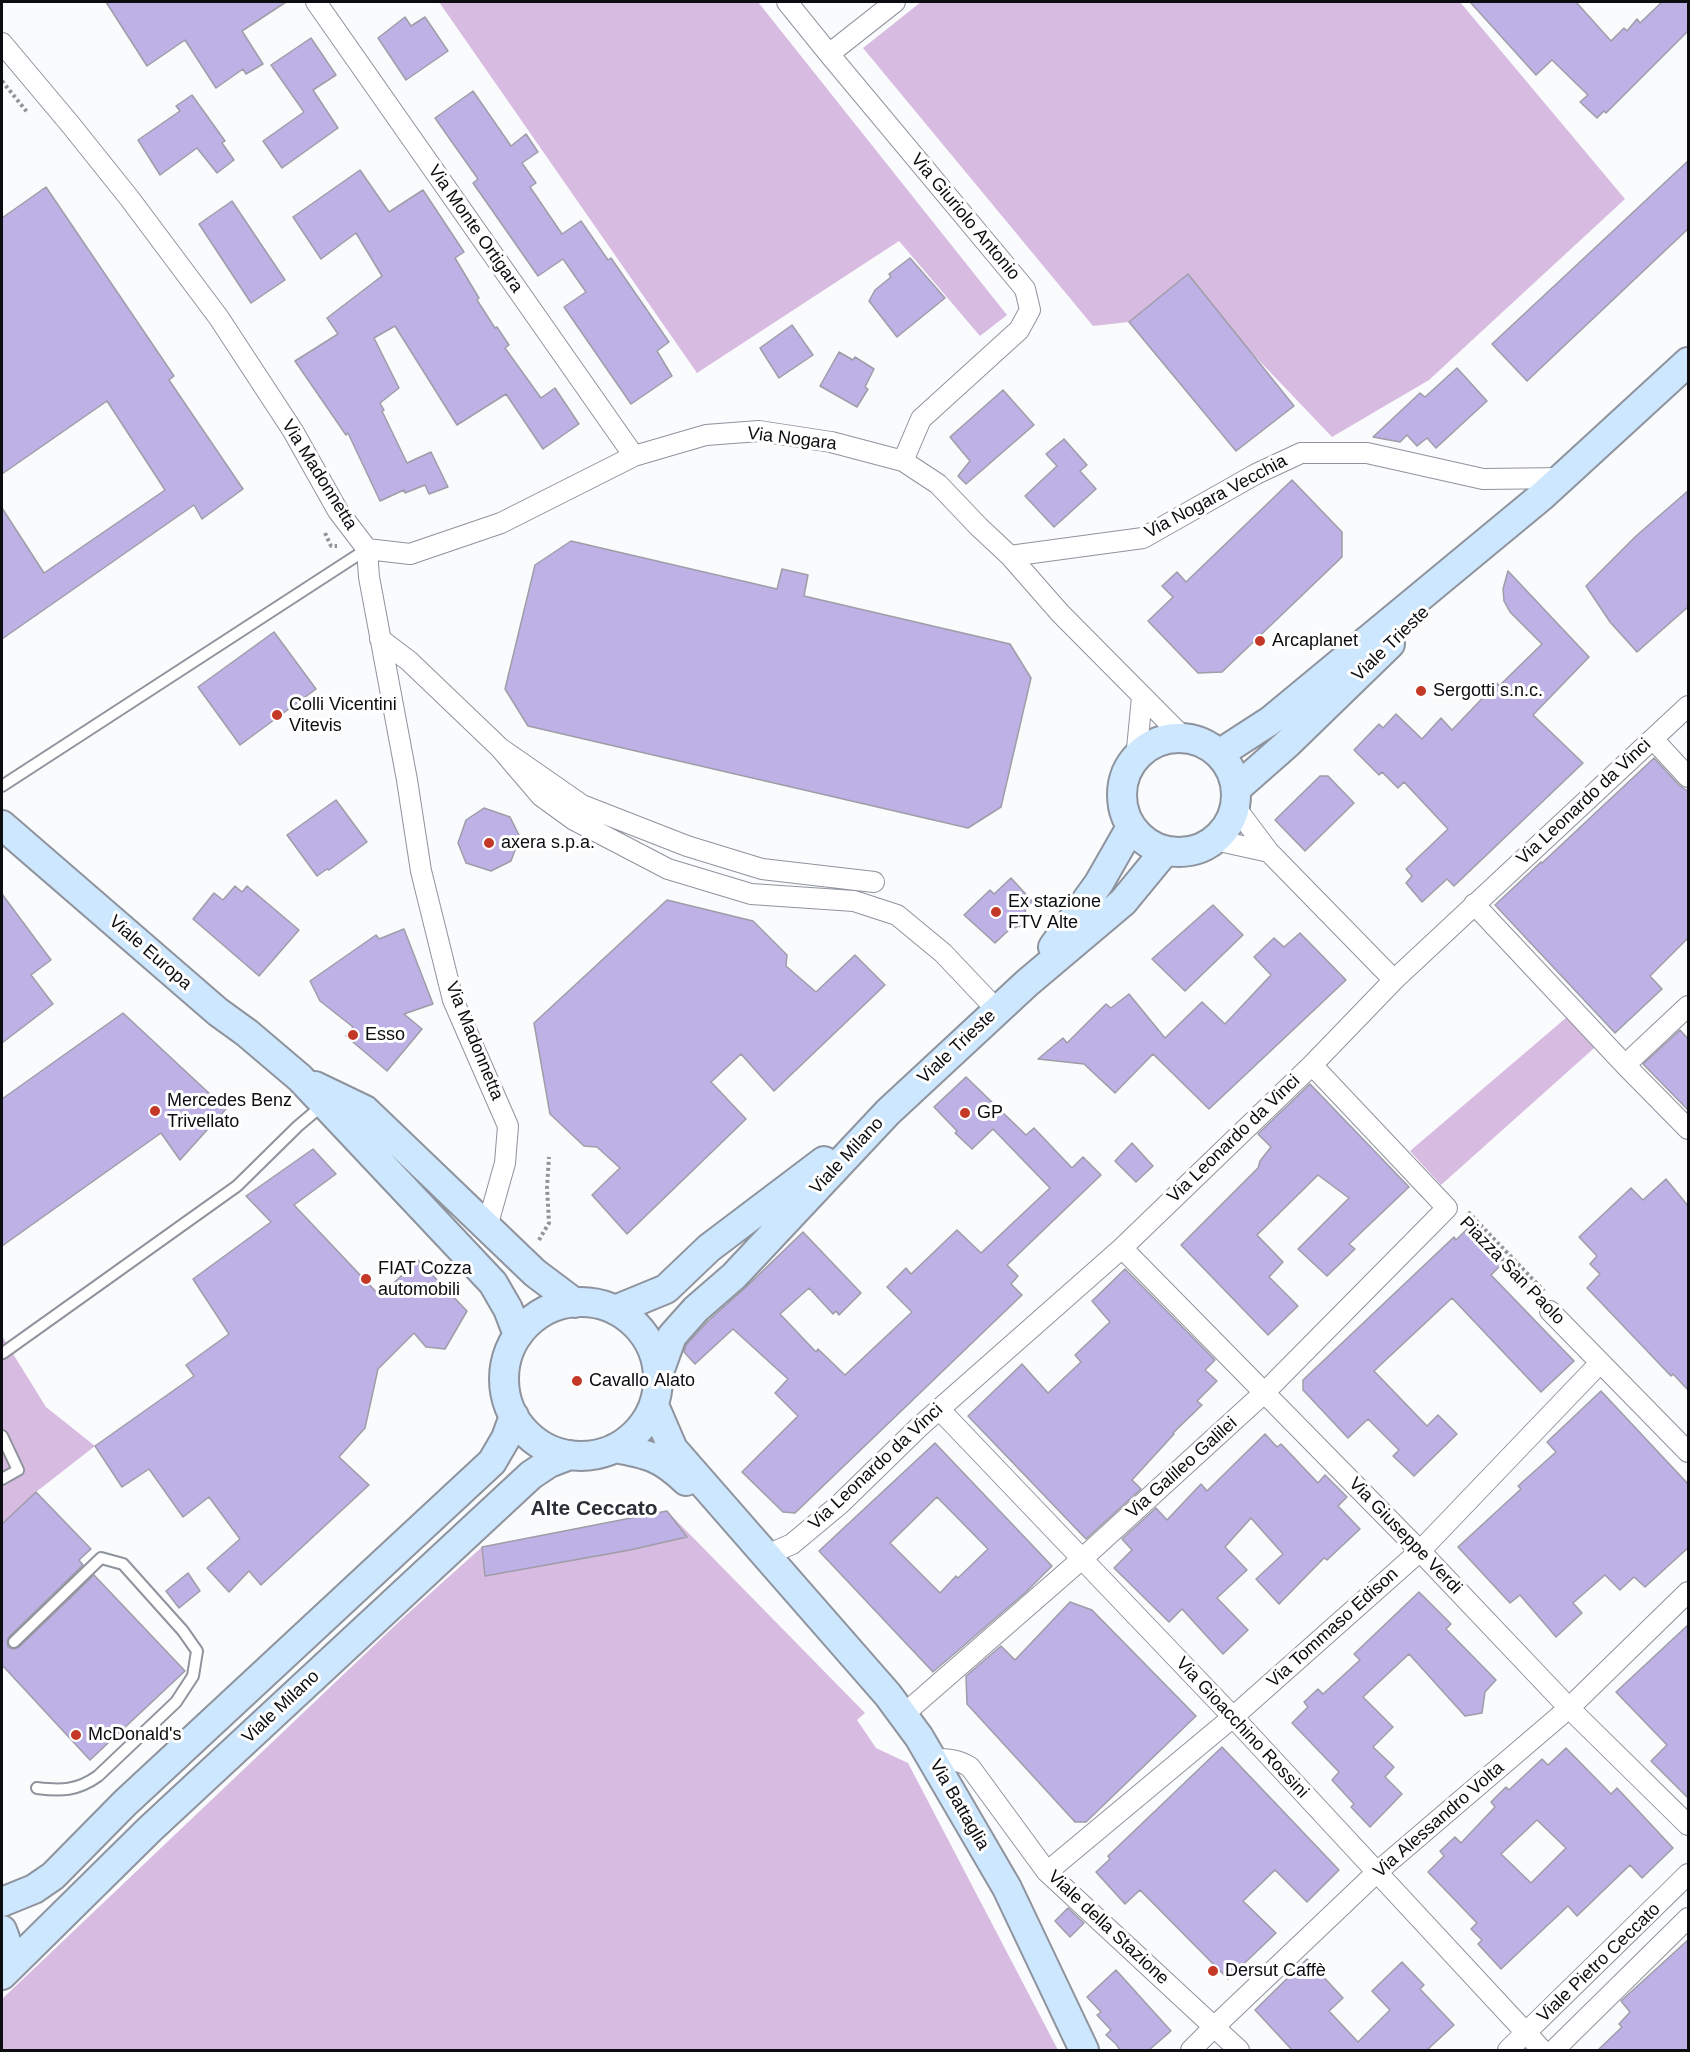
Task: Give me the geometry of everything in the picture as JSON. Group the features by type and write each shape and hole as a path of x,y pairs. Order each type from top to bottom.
{"main road":[{"name":"Viale Trieste","path":"1215,840 1228,826 1236,798 1287,744 1552,487 1689,362"},
{"name":"Viale Trieste","path":"1220,754 1270,721 1552,487"},
{"path":"1215,840 1200,849 1183,853 1165,851 1141,838 1131,827 1124,810 1122,792 1126,774 1149,746 1166,740 1184,738 1203,743 1220,754 1231,770 1236,798"},
{"name":"Viale Europa","path":"2,825 218,1012 300,1078 493,1283 508,1308 518,1335"},
{"name":"Viale Trieste","path":"1027,983 1099,884 1131,827"},
{"name":"Viale Trieste","path":"888,1112 1027,983 1123,902 1165,851"},
{"name":"Viale Europa","path":"300,1078 365,1110 535,1273 575,1303"},
{"name":"Viale Milano","path":"615,1310 666,1289 709,1248 888,1112"},
{"name":"Viale Milano","path":"658,1375 652,1348 627,1317 602,1305 575,1303 558,1306 529,1323 518,1335 508,1354 504,1375 507,1396 514,1416 543,1446 570,1455 593,1455 615,1448 638,1430 647,1419 654,1405 658,1375 672,1336 696,1309 734,1276 888,1112"},
{"name":"Via Battaglia","path":"654,1405 673,1449 904,1714 1007,1888 1084,2050"},
{"name":"Viale Milano","path":"2,1902 34,1889 53,1876 125,1803 492,1462 506,1438 514,1416"},
{"name":"Via Battaglia","path":"615,1448 643,1453 669,1465 793,1586"},
{"name":"Viale Milano","path":"3,1974 150,1829 523,1483 549,1463 570,1455"},
{"name":"Viale Milano","path":"2,1930 7,1942 8,1955 3,1974"}],"street":[{"name":"Via Monte Ortigara","path":"316,2 634,456"},
{"name":"Via Giuriolo Antonio","path":"787,2 1025,289 1030,310 1019,330 921,419 903,461"},
{"path":"829,54 894,2"},
{"name":"Via Madonnetta","path":"2,43 122,189 219,318 293,431 338,511 367,549 369,577 422,871 453,1000 508,1126 505,1163 487,1227"},
{"name":"Via Nogara","path":"367,549 410,554 501,523 634,456 706,435 759,431 831,442 903,461 938,484 1010,556 1060,613 1184,738"},
{"name":"Via Nogara Vecchia","path":"1010,556 1143,538 1256,474 1301,453 1367,453 1483,479 1552,487"},
{"path":"380,639 409,662 500,748 541,796 574,820 668,869 751,894 854,901 897,915 943,953 997,1010"},
{"path":"1136,759 1142,697"},
{"name":"Via Leonardo da Vinci","path":"766,1556 792,1544 840,1504 939,1409 1122,1248 1312,1065 1394,980 1689,706"},
{"path":"1653,739 1689,777"},
{"path":"500,748 582,805 687,846 762,868 874,882"},
{"path":"1236,798 1269,852 1394,980"},
{"path":"1215,840 1269,852"},
{"path":"1474,904 1625,1065 1689,1129"},
{"path":"1625,1065 1689,1005"},
{"name":"Piazza San Paolo","path":"1312,1065 1456,1209"},
{"name":"Via Galileo Galilei","path":"904,1714 1083,1558 1265,1392 1456,1209"},
{"name":"Via Giuseppe Verdi","path":"1122,1248 1420,1551 1569,1708 1689,1825"},
{"name":"Piazza San Paolo","path":"1548,1303 1600,1363 1689,1452"},
{"name":"Via Tommaso Edison","path":"1047,1872 1233,1717 1420,1551 1600,1363"},
{"name":"Via Gioacchino Rossini","path":"939,1409 1233,1717 1542,2050"},
{"name":"Via Alessandro Volta","path":"1191,2050 1376,1873 1569,1708 1689,1592"},
{"name":"Viale della Stazione","path":"933,1760 949,1758 970,1767 1047,1872 1239,2050"},
{"name":"Viale Pietro Ceccato","path":"1508,2050 1689,1874"},
{"name":"Viale Pietro Ceccato","path":"1554,2050 1689,1918"}],"lane":[{"path":"2,786 367,549"},
{"path":"3,1353 237,1186 298,1126 324,1104"},
{"path":"2,1436 18,1470 2,1479"},
{"path":"14,1642 101,1558 123,1564 183,1630 197,1651 194,1676 176,1702 128,1749 86,1784 61,1791 37,1788"}],"path":[{"path":"2,81 31,116"},
{"path":"320,525 331,546 367,549"},
{"path":"539,1240 549,1223 547,1187 549,1157"},
{"path":"1456,1209 1548,1303"},
{"name":"Piazza San Paolo","path":"1456,1209 1548,1303"}],"shaded area":[{"path":"439,2 758,2 1007,315 980,336 899,241 697,373"},
{"path":"921,2 1460,2 1625,199 1429,380 1332,437 1249,350 1188,274 1129,322 1093,326 863,48"},
{"path":"1574,1011 1602,1041 1441,1185 1410,1151"},
{"path":"2,1336 46,1407 95,1446 36,1492 2,1524"},
{"path":"667,1511 865,1713 857,1720 876,1748 908,1763 1058,2050 2,2050 2,1999 404,1617 482,1547"}],"building":[{"path":"106,2 286,2 242,31 263,64 246,74 243,69 216,88 185,40 147,66"},
{"path":"1470,2 1576,2 1611,41 1624,28 1627,31 1637,19 1640,23 1662,2 1689,2 1689,30 1606,113 1604,111 1597,118 1580,102 1588,95 1552,60 1536,75"},
{"path":"405,17 411,26 425,17 448,51 406,80 378,38"},
{"path":"311,38 336,75 313,90 338,128 282,168 263,141 304,112 271,65"},
{"path":"473,91 511,146 526,134 538,152 522,163 536,183 530,187 562,234 581,221 608,260 611,258 669,342 657,351 672,376 631,404 564,307 586,292 563,259 538,276 473,183 478,179 435,118"},
{"path":"192,95 225,141 222,143 234,160 217,173 197,148 160,175 138,140 180,111 176,106"},
{"path":"1689,160 1689,228 1527,381 1492,344"},
{"path":"360,170 389,212 423,190 464,252 455,258 479,298 477,300 509,345 505,348 541,398 555,388 579,424 543,449 506,394 457,425 395,326 374,338 399,388 380,403 384,410 382,411 407,463 431,452 448,487 429,494 425,485 405,493 404,490 380,501 348,433 346,435 295,361 338,334 327,318 382,276 356,233 321,259 293,217"},
{"path":"46,187 174,376 169,380 243,489 202,519 194,505 2,639 2,508 44,573 165,490 107,401 2,474 2,218"},
{"path":"232,201 285,280 251,303 199,224"},
{"path":"910,258 945,298 897,337 869,301 875,290 891,277 889,274"},
{"path":"1188,274 1294,406 1236,451 1129,322"},
{"path":"792,325 813,355 779,378 760,348"},
{"path":"839,352 853,360 855,357 874,369 865,387 868,389 857,407 820,386"},
{"path":"1457,368 1487,401 1436,448 1427,438 1417,446 1407,435 1400,442 1373,437 1420,393 1425,397"},
{"path":"1003,390 1034,425 966,484 958,476 970,461 950,437"},
{"path":"1064,439 1087,465 1080,471 1096,489 1054,527 1025,496 1057,466 1046,454"},
{"path":"1292,480 1342,532 1342,557 1222,672 1198,673 1148,621 1173,597 1162,586 1177,572 1186,582"},
{"path":"1689,490 1689,606 1637,652 1610,622 1586,586 1636,536"},
{"path":"571,541 777,589 782,569 808,575 804,596 1010,644 1031,678 1001,807 968,828 528,726 505,689 535,565"},
{"path":"1508,571 1589,657 1533,715 1583,763 1454,886 1447,879 1422,902 1406,883 1412,876 1406,869 1448,829 1404,782 1398,788 1382,772 1379,775 1354,750 1379,724 1383,728 1396,714 1422,739 1441,718 1452,730 1497,683 1499,686 1542,644 1510,612 1504,601 1503,589"},
{"path":"274,632 316,689 240,745 198,687"},
{"path":"1654,758 1679,785 1689,792 1689,937 1650,976 1662,989 1615,1033 1495,905"},
{"path":"1320,776 1328,776 1354,803 1305,851 1275,820"},
{"path":"336,800 367,842 317,876 287,835"},
{"path":"484,808 510,817 520,837 511,861 491,871 466,863 458,843 466,820"},
{"name":"Ex stazione FTV Alte","path":"1011,878 1033,902 1026,908 1020,926 1010,929 995,943 964,915 990,890 994,894"},
{"path":"235,886 242,892 247,886 299,930 259,976 193,919 214,893 223,900"},
{"path":"2,894 51,960 31,975 53,1004 2,1043"},
{"path":"667,900 753,921 787,955 786,966 816,992 855,955 885,985 774,1091 741,1054 711,1082 746,1119 627,1234 592,1195 620,1168 597,1147 584,1146 550,1114 534,1023"},
{"path":"1213,905 1243,935 1185,991 1152,959"},
{"path":"404,929 433,1004 404,1014 422,1029 387,1071 346,1036 353,1027 320,1001 310,981 376,935 379,939"},
{"path":"1300,933 1346,980 1209,1109 1153,1054 1115,1093 1084,1064 1038,1059 1063,1038 1067,1043 1106,1004 1111,1008 1129,994 1165,1038 1202,1002 1225,1024 1271,975 1254,957 1274,938 1284,947"},
{"path":"123,1013 226,1109 180,1160 161,1133 2,1246 2,1099"},
{"path":"1680,1030 1689,1040 1689,1111 1643,1064"},
{"path":"966,1077 1026,1135 1034,1128 1072,1168 1083,1157 1101,1175 1007,1265 1018,1276 1011,1284 1022,1295 795,1513 783,1512 742,1472 798,1416 775,1393 788,1379 733,1329 695,1364 684,1352 686,1345 708,1321 803,1232 861,1293 839,1315 836,1311 833,1314 809,1288 780,1314 816,1352 818,1349 845,1375 912,1312 887,1287 906,1268 911,1274 957,1230 981,1253 1050,1188 993,1129 972,1149 955,1133 957,1131 934,1107"},
{"path":"1310,1084 1409,1187 1349,1244 1355,1249 1327,1276 1298,1249 1349,1198 1318,1175 1257,1235 1283,1262 1269,1277 1298,1306 1268,1335 1181,1245 1258,1168 1260,1161 1271,1147 1258,1134"},
{"path":"1132,1143 1153,1166 1136,1182 1115,1161"},
{"path":"313,1149 336,1174 294,1205 380,1296 418,1260 467,1311 445,1349 426,1347 414,1333 378,1369 365,1428 339,1457 369,1485 261,1585 249,1571 229,1592 207,1568 240,1539 209,1497 183,1517 149,1469 122,1487 95,1446 194,1376 186,1365 229,1334 193,1279 271,1222 246,1196"},
{"path":"1666,1179 1689,1207 1689,1391 1673,1374 1671,1376 1587,1288 1600,1274 1590,1264 1597,1256 1579,1237 1631,1188 1643,1200"},
{"path":"1470,1226 1504,1262 1491,1275 1574,1361 1541,1392 1452,1298 1374,1371 1427,1426 1438,1415 1457,1434 1414,1476 1393,1456 1399,1450 1368,1419 1348,1438 1303,1390 1303,1380 1454,1237 1456,1240"},
{"path":"1125,1269 1215,1360 1205,1370 1217,1381 1197,1401 1202,1405 1173,1433 1132,1480 1141,1489 1086,1539 968,1416 1022,1364 1048,1393 1081,1362 1075,1355 1110,1322 1092,1301"},
{"path":"1601,1391 1689,1485 1689,1547 1645,1587 1634,1577 1620,1590 1605,1575 1573,1603 1582,1613 1556,1637 1520,1595 1510,1603 1458,1547 1521,1489 1518,1486 1556,1452 1547,1442"},
{"path":"1265,1434 1277,1447 1281,1444 1318,1483 1325,1475 1347,1497 1338,1506 1360,1529 1327,1560 1324,1558 1279,1604 1256,1579 1283,1554 1251,1518 1225,1547 1247,1570 1217,1598 1248,1630 1223,1654 1182,1609 1169,1622 1114,1568 1132,1550 1122,1539 1156,1508 1167,1520 1201,1484 1207,1491"},
{"path":"935,1443 1052,1566 1026,1592 933,1672 819,1551","holes":["937,1497 988,1549 940,1593 890,1543"]},
{"path":"36,1492 91,1549 79,1560 83,1565 9,1637 8,1647 13,1649 19,1647 94,1575 185,1671 90,1760 2,1665 2,1524"},
{"path":"667,1511 687,1537 630,1550 485,1576 482,1547"},
{"path":"188,1573 200,1591 179,1608 166,1591"},
{"path":"1419,1592 1451,1624 1446,1629 1496,1680 1485,1692 1482,1713 1465,1716 1409,1654 1363,1697 1393,1727 1373,1747 1394,1767 1385,1777 1402,1794 1370,1827 1351,1807 1354,1804 1332,1780 1339,1772 1292,1723 1308,1707 1304,1702 1318,1689 1323,1694 1360,1660 1354,1654"},
{"path":"1070,1602 1092,1610 1196,1716 1086,1822 1075,1822 967,1704 966,1676 1001,1646 1015,1660"},
{"path":"1689,1624 1689,1799 1651,1761 1667,1745 1616,1692"},
{"path":"1222,1747 1339,1870 1307,1902 1275,1870 1243,1901 1276,1933 1228,1979 1140,1890 1125,1904 1096,1872 1110,1859 1108,1856"},
{"path":"1566,1748 1611,1794 1617,1788 1673,1848 1642,1878 1630,1865 1577,1916 1568,1906 1501,1969 1478,1944 1482,1940 1471,1929 1477,1923 1428,1872 1444,1856 1440,1851 1455,1837 1461,1843 1495,1807 1491,1802 1506,1787 1509,1790 1542,1759 1548,1765","holes":["1537,1820 1566,1848 1531,1883 1501,1854"]},
{"path":"1068,1908 1084,1923 1070,1937 1055,1921"},
{"path":"1689,1939 1689,2050 1598,2050 1622,2027 1619,2024 1630,2012 1621,2001"},
{"path":"1307,1959 1343,1998 1329,2011 1358,2042 1390,2010 1372,1991 1402,1962 1424,1985 1420,1989 1454,2025 1427,2050 1292,2050 1255,2010"},
{"path":"1116,1970 1171,2031 1149,2050 1120,2050 1106,2035 1111,2030 1097,2015 1101,2012 1087,1997"}],"place":[{"name":"Arcaplanet","path":"1260,641"},
{"name":"Sergotti s.n.c.","path":"1421,691"},
{"name":"Colli Vicentini Vitevis","path":"277,715"},
{"name":"axera s.p.a.","path":"489,843"},
{"name":"Ex stazione FTV Alte","path":"996,912"},
{"name":"Esso","path":"353,1035"},
{"name":"Mercedes Benz Trivellato","path":"155,1111"},
{"name":"GP","path":"965,1113"},
{"name":"FIAT Cozza automobili","path":"366,1279"},
{"name":"Cavallo Alato","path":"577,1381"},
{"name":"McDonald's","path":"76,1735"},
{"name":"Dersut Caffè","path":"1213,1971"}],"district":[{"name":"Alte Ceccato","path":"594,1509"}]}
